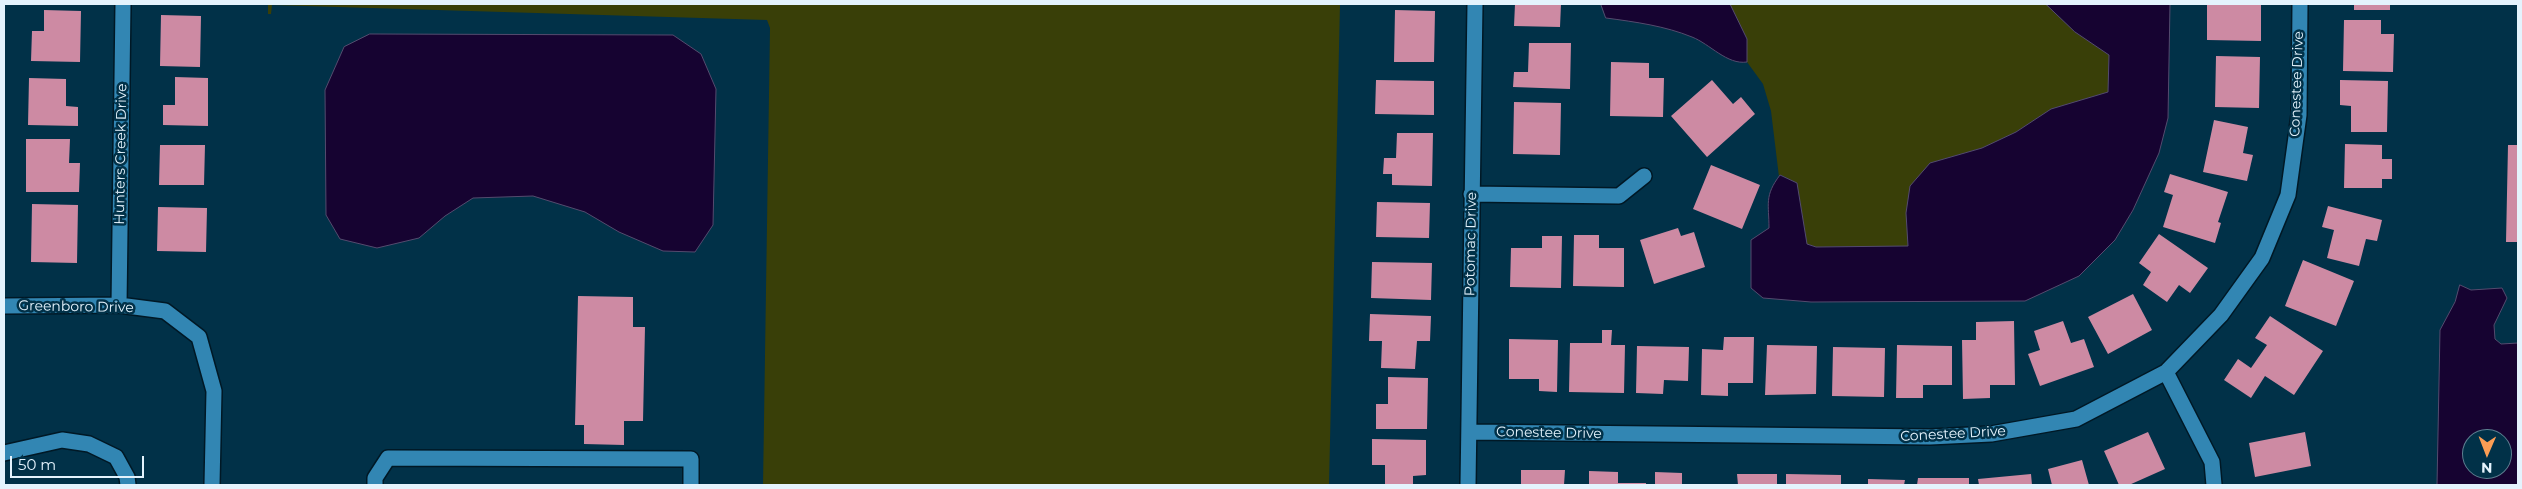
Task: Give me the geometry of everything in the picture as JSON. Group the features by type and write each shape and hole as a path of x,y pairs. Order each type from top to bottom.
{"street":[{"name":"Hunters Creek Drive","path":"119,304 123,4"},
{"name":"Potomac Drive","path":"1468,485 1475,4"},
{"name":"Conestee Drive","path":"1469,432 1930,437 1991,434 2076,418 2166,372 2221,315 2262,258 2288,195 2299,115 2300,4"},
{"path":"1472,194 1619,196 1644,176"},
{"name":"Greenboro Drive","path":"4,306 119,304 165,311 199,337 214,391 212,485"},
{"path":"2166,372 2212,462 2214,485"},
{"path":"4,453 62,440 89,444 116,457 128,478 128,485"},
{"path":"375,485 375,478 388,458 691,459 692,485"}],"green space":[{"path":"268,4 1340,4 1329,485 763,485 770,28 767,20 272,5 271,14 268,14"},
{"path":"1730,4 2046,4 2075,32 2109,55 2108,92 2051,109 2016,132 1982,148 1930,163 1906,213 1908,246 1816,247 1807,244 1797,183 1781,175 1779,177 1771,111 1763,84 1747,62 1747,39"}],"shaded area":[{"path":"1601,4 1730,4 1747,39 1747,62 1732,60 1699,40 1682,33 1650,25 1606,18"},
{"path":"2046,4 2170,4 2168,118 2159,153 2133,210 2115,240 2079,276 2025,301 1811,302 1763,298 1751,288 1751,240 1769,228 1769,195 1780,175 1797,183 1807,244 1816,247 1908,246 1906,213 1910,186 1930,163 1982,148 2016,132 2051,109 2108,92 2109,55 2075,32"},
{"path":"370,34 673,35 701,54 716,89 713,225 695,252 663,251 619,232 585,212 533,196 473,198 445,216 419,238 377,248 340,239 326,215 325,90 344,47"},
{"path":"2460,285 2471,290 2502,288 2507,298 2494,325 2495,339 2501,344 2518,343 2518,485 2437,485 2440,330 2455,302"}],"building":[{"path":"1515,4 1561,4 1560,27 1514,26"},
{"path":"2207,4 2261,4 2261,41 2207,40"},
{"path":"2354,4 2390,4 2390,10 2354,10"},
{"path":"44,10 81,11 80,62 31,61 32,31 44,31"},
{"path":"1395,10 1435,11 1434,62 1394,62"},
{"path":"161,15 201,16 200,67 160,66"},
{"path":"2344,20 2381,20 2381,34 2394,34 2393,72 2343,71"},
{"path":"1529,43 1571,43 1570,89 1513,87 1514,72 1528,72"},
{"path":"2216,56 2260,57 2259,108 2215,107"},
{"path":"1611,62 1649,63 1649,78 1664,78 1663,117 1610,116"},
{"path":"175,77 208,78 208,126 163,125 163,105 175,105"},
{"path":"29,78 66,79 66,106 78,107 78,126 28,125"},
{"path":"1376,80 1434,81 1434,115 1375,114"},
{"path":"1712,80 1733,104 1741,97 1755,114 1707,157 1671,116"},
{"path":"2340,80 2388,81 2387,132 2351,132 2351,106 2340,105"},
{"path":"1514,102 1561,103 1560,155 1513,154"},
{"path":"2214,120 2248,127 2243,153 2253,155 2247,181 2203,172"},
{"path":"1397,133 1433,133 1432,186 1392,185 1392,174 1383,174 1384,158 1396,158"},
{"path":"26,139 70,139 69,163 80,163 79,192 26,192"},
{"path":"2345,144 2382,145 2382,159 2392,159 2392,179 2382,179 2382,188 2344,188"},
{"path":"160,145 205,145 204,185 159,185"},
{"path":"2508,145 2518,145 2518,242 2506,242"},
{"path":"1711,165 1760,185 1742,229 1693,209"},
{"path":"2170,174 2228,192 2218,222 2221,223 2215,243 2163,227 2173,195 2164,192"},
{"path":"1377,202 1430,203 1429,238 1376,237"},
{"path":"32,204 78,205 77,263 31,262"},
{"path":"2328,206 2382,220 2377,241 2366,239 2359,266 2327,258 2334,230 2322,227"},
{"path":"158,207 207,208 206,252 157,251"},
{"path":"1678,228 1681,236 1694,232 1705,267 1654,284 1640,240"},
{"path":"2159,234 2208,268 2190,293 2179,285 2167,302 2143,285 2151,272 2139,263"},
{"path":"1574,235 1599,235 1599,248 1624,248 1624,287 1573,286"},
{"path":"1542,236 1562,236 1561,288 1510,287 1511,248 1542,248"},
{"path":"2303,260 2354,281 2336,326 2285,306"},
{"path":"1372,262 1432,263 1431,300 1371,298"},
{"path":"2133,294 2152,330 2108,354 2088,317"},
{"path":"578,296 633,297 633,327 645,327 643,421 624,421 624,445 584,444 584,425 575,425"},
{"path":"1370,314 1431,316 1430,341 1417,341 1415,369 1381,368 1382,341 1369,341"},
{"path":"2270,316 2323,351 2294,395 2265,376 2251,398 2224,380 2238,359 2251,368 2267,345 2255,338"},
{"path":"2014,321 2015,385 1990,385 1990,398 1963,399 1962,340 1976,340 1976,322"},
{"path":"2063,321 2071,343 2084,339 2094,367 2040,386 2028,354 2040,350 2034,331"},
{"path":"1602,330 1612,330 1611,345 1625,345 1624,393 1569,392 1570,343 1602,343"},
{"path":"1724,337 1754,337 1753,383 1728,383 1728,396 1701,395 1702,349 1723,350"},
{"path":"1509,339 1558,340 1557,392 1539,391 1539,379 1509,379"},
{"path":"1767,345 1817,346 1816,394 1765,395"},
{"path":"1897,345 1952,346 1952,385 1923,385 1923,398 1896,398"},
{"path":"1637,346 1689,347 1688,381 1664,380 1663,394 1636,393"},
{"path":"1833,347 1885,348 1884,397 1832,396"},
{"path":"1388,377 1428,378 1427,429 1376,429 1376,404 1388,404"},
{"path":"2148,432 2165,469 2129,485 2119,485 2104,451"},
{"path":"2305,432 2311,466 2255,477 2249,443"},
{"path":"1372,439 1426,440 1426,475 1413,476 1413,485 1385,485 1385,465 1372,465"},
{"path":"2082,460 2089,485 2052,485 2048,469"},
{"path":"1521,470 1565,470 1564,485 1521,485"},
{"path":"1589,471 1618,472 1618,483 1646,483 1646,485 1589,485"},
{"path":"1655,472 1682,473 1682,485 1655,485"},
{"path":"1737,474 1777,474 1777,485 1738,485"},
{"path":"1786,474 1841,475 1841,485 1786,485"},
{"path":"2031,474 2032,485 1979,485 1978,479"},
{"path":"1918,478 1969,478 1969,485 1917,485"},
{"path":"1868,479 1905,480 1904,485 1868,485"}]}
